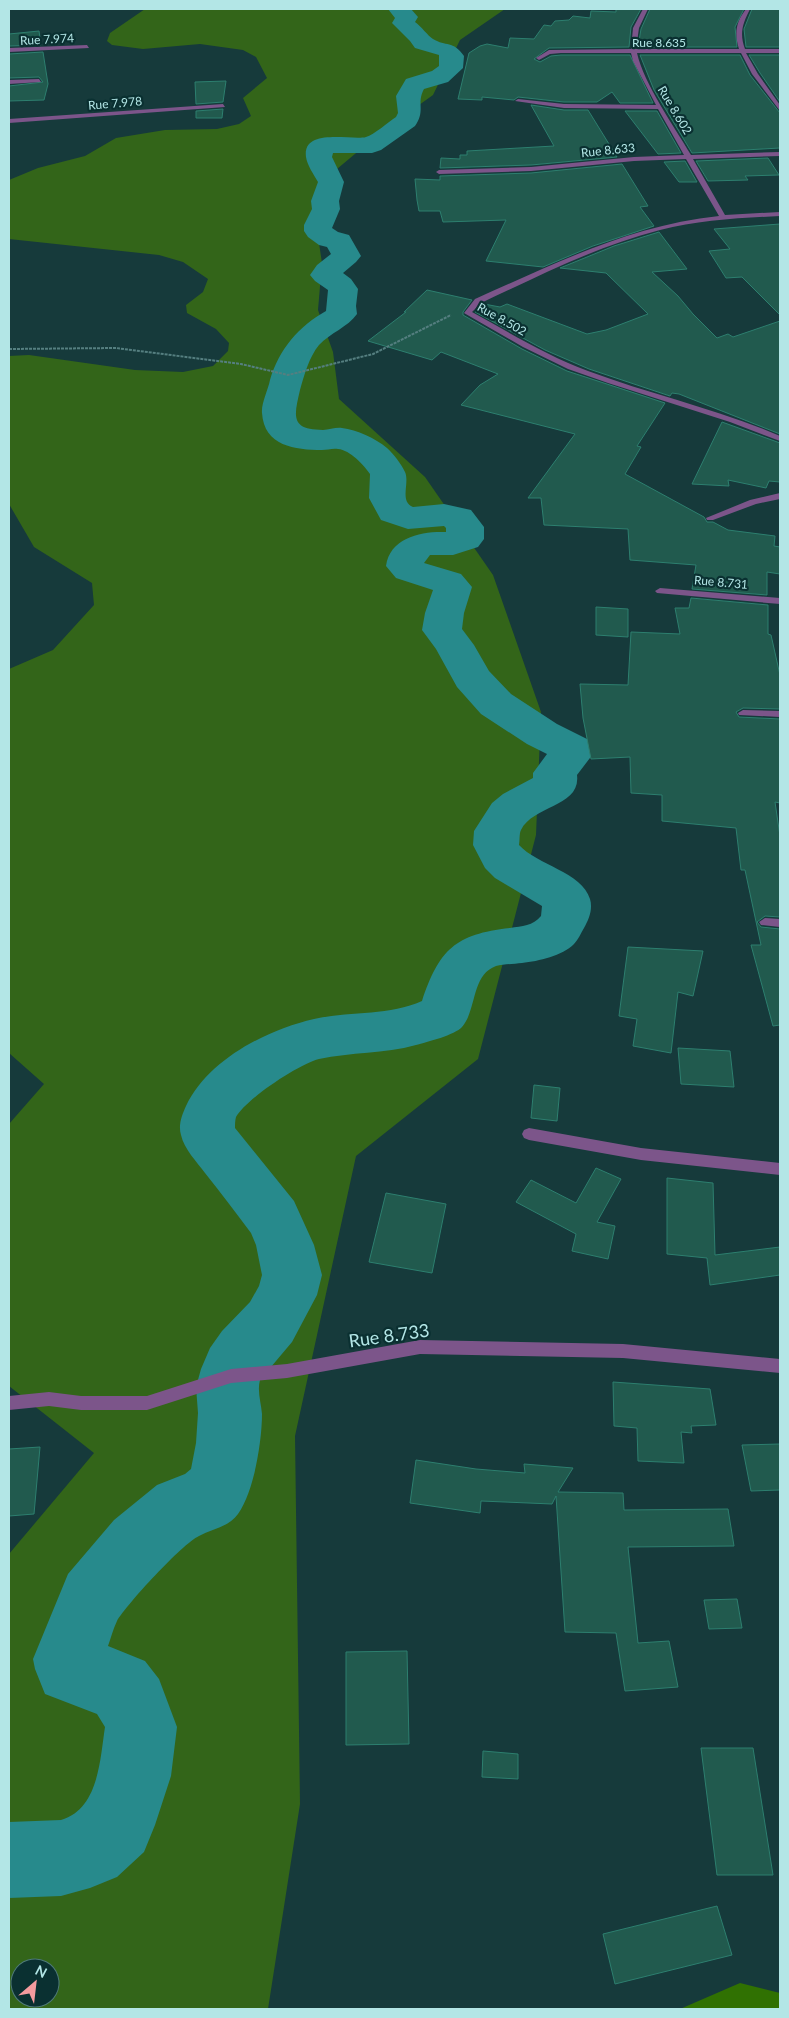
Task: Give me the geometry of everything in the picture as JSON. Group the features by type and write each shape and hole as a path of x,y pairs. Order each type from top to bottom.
{"street":[{"path":"633,52 636,28 645,9"},
{"path":"748,9 739,22 737,31 742,51 780,109"},
{"name":"Rue 7.974","path":"9,50 87,47"},
{"name":"Rue 8.635","path":"540,58 549,52 561,51 780,51"},
{"name":"Rue 8.602","path":"633,52 660,107 723,218"},
{"path":"9,82 39,81"},
{"path":"518,101 564,106 660,107"},
{"name":"Rue 7.978","path":"9,121 223,106"},
{"name":"Rue 8.633","path":"439,172 530,169 634,158 780,154"},
{"name":"Rue 8.502","path":"780,214 723,218 644,232 612,242 478,301 468,313 526,345 584,372 733,419 780,439"},
{"path":"710,518 753,502 780,496"},
{"name":"Rue 8.731","path":"660,591 780,601"},
{"path":"743,713 780,714"},
{"path":"765,922 780,923"},
{"path":"530,1134 641,1154 780,1169"},
{"name":"Rue 8.733","path":"9,1403 49,1399 81,1403 147,1403 231,1376 286,1371 420,1347 623,1351 780,1366"}],"path":[{"path":"9,349 116,348 241,364 288,375 373,354 478,301"}],"green space":[{"path":"145,9 505,9 460,40 433,95 380,133 337,169 314,210 322,263 318,310 333,352 339,399 425,477 493,575 541,712 536,835 478,1059 356,1156 295,1436 300,1804 268,2009 9,2009 9,1554 94,1453 9,1386 9,1124 44,1084 9,1053 9,669 53,650 94,605 92,583 34,547 9,504 9,356 29,355 135,370 183,372 213,366 228,351 229,343 216,329 187,313 186,305 203,292 208,279 183,262 159,255 9,239 9,180 38,168 85,156 116,138 165,130 217,129 239,124 251,116 243,98 267,78 256,57 243,50 200,44 143,49 112,45 107,41 110,33"},
{"path":"740,1983 780,1993 780,2009 680,2009"}],"building":[{"path":"616,9 641,9 631,27 629,47 549,48 534,59 540,62 551,56 561,55 630,55 653,103 620,103 612,92 597,102 564,102 518,97 514,100 482,97 482,100 458,99 469,53 480,46 487,44 508,48 510,38 534,39 544,25 551,26 555,21 569,20 573,16 590,18 591,11 616,12"},
{"path":"650,9 744,9 735,27 737,47 638,47 641,29"},
{"path":"752,9 780,9 780,47 746,47 744,29"},
{"path":"39,31 41,45 9,46 9,34"},
{"path":"43,52 48,84 44,100 9,101 9,86 43,82 39,77 9,78 9,54"},
{"path":"640,55 740,55 750,75 780,113 780,148 692,153 654,90"},
{"path":"749,55 780,55 780,102 760,73"},
{"path":"226,81 223,102 196,104 195,82"},
{"path":"531,105 564,110 588,110 617,157 531,165 440,168 441,158 460,159 460,155 467,155 467,151 554,146"},
{"path":"223,109 222,118 196,118 196,111"},
{"path":"625,111 657,111 681,153 658,154"},
{"path":"768,158 779,175 745,176 748,180 708,181 696,161"},
{"path":"685,161 697,182 679,182 664,162"},
{"path":"622,164 648,206 640,207 654,226 593,246 543,267 486,261 506,220 443,222 440,211 419,211 415,179 440,180 440,176 531,173"},
{"path":"780,224 780,315 742,277 726,278 709,251 730,249 714,229"},
{"path":"659,232 687,269 652,272 678,296 717,338 728,334 733,337 780,321 780,434 679,394 672,393 670,396 589,369 545,350 475,312 484,304 500,307 507,304 587,334 606,330 648,314 606,273 560,268 614,246"},
{"path":"427,290 472,300 463,312 463,315 522,349 567,371 665,403 637,446 641,447 625,474 704,517 707,522 713,522 728,530 775,536 774,546 780,547 780,574 767,572 767,595 692,589 696,565 630,560 628,529 544,525 541,498 528,498 575,434 461,405 480,385 498,374 441,352 432,360 368,341 406,312 404,312"},
{"path":"722,422 780,443 780,482 769,481 766,488 728,480 729,486 692,484"},
{"path":"691,598 768,605 768,634 771,635 780,675 780,709 743,708 736,712 739,717 780,719 780,803 775,802 780,836 780,917 765,916 757,922 761,927 780,929 780,1025 773,1026 751,945 761,945 745,870 741,870 736,828 662,821 662,795 631,793 630,757 591,759 583,718 580,684 628,685 631,632 680,634 675,608 689,608"},
{"path":"596,607 628,609 628,637 596,635"},
{"path":"628,947 703,951 693,996 678,992 671,1053 633,1046 637,1019 619,1016"},
{"path":"678,1048 730,1051 734,1087 681,1084"},
{"path":"534,1085 560,1088 557,1121 531,1118"},
{"path":"596,1168 621,1179 597,1222 615,1226 608,1259 572,1251 576,1234 516,1202 531,1180 576,1203"},
{"path":"667,1178 713,1183 715,1255 780,1247 780,1275 710,1285 707,1258 667,1254"},
{"path":"386,1193 446,1204 432,1273 369,1262"},
{"path":"613,1382 710,1389 716,1425 691,1426 692,1433 681,1432 684,1463 638,1461 637,1428 614,1426"},
{"path":"780,1444 780,1490 751,1491 742,1445"},
{"path":"40,1447 34,1514 9,1516 9,1449"},
{"path":"416,1460 476,1469 525,1473 524,1464 573,1468 558,1492 623,1493 624,1510 728,1509 734,1546 628,1547 638,1643 669,1641 678,1687 625,1691 616,1633 565,1632 556,1496 552,1504 481,1501 480,1513 410,1503"},
{"path":"737,1599 742,1628 709,1629 704,1600"},
{"path":"407,1651 409,1744 346,1745 346,1652"},
{"path":"701,1748 753,1748 773,1875 717,1875"},
{"path":"483,1751 518,1754 518,1779 482,1777"},
{"path":"717,1906 732,1955 615,1984 603,1934"}],"waterway":[{"path":"9,1860 61,1858 90,1850 117,1825 134,1776 141,1727 134,1704 120,1686 70,1669 68,1659 92,1598 138,1544 180,1508 202,1502 215,1491 222,1474 228,1443 230,1413 227,1387 232,1369 244,1351 271,1322 287,1295 292,1275 285,1245 274,1219 208,1135 208,1120 212,1108 221,1096 248,1073 280,1054 306,1042 322,1038 403,1028 443,1014 456,977 470,958 494,948 522,945 548,938 558,930 566,916 566,899 555,890 512,866 501,856 496,845 497,831 508,814 525,801 556,784 555,773 574,750 542,734 496,704 472,678 454,645 442,630 444,613 453,587 442,579 416,573 405,566 406,557 418,546 434,543 453,544 465,539 465,527 458,518 444,515 408,518 394,512 387,498 388,473 375,456 355,443 341,438 323,440 292,437 283,429 278,412 289,372 305,341 325,324 342,314 340,306 343,289 341,285 325,275 327,271 346,256 339,241 329,239 318,231 318,225 326,209 325,201 331,182 319,157 320,149 331,144 372,145 406,121 410,113 408,96 414,84 440,77 451,68 452,56 447,50 423,43 417,34 403,23 407,17 399,9"}]}
